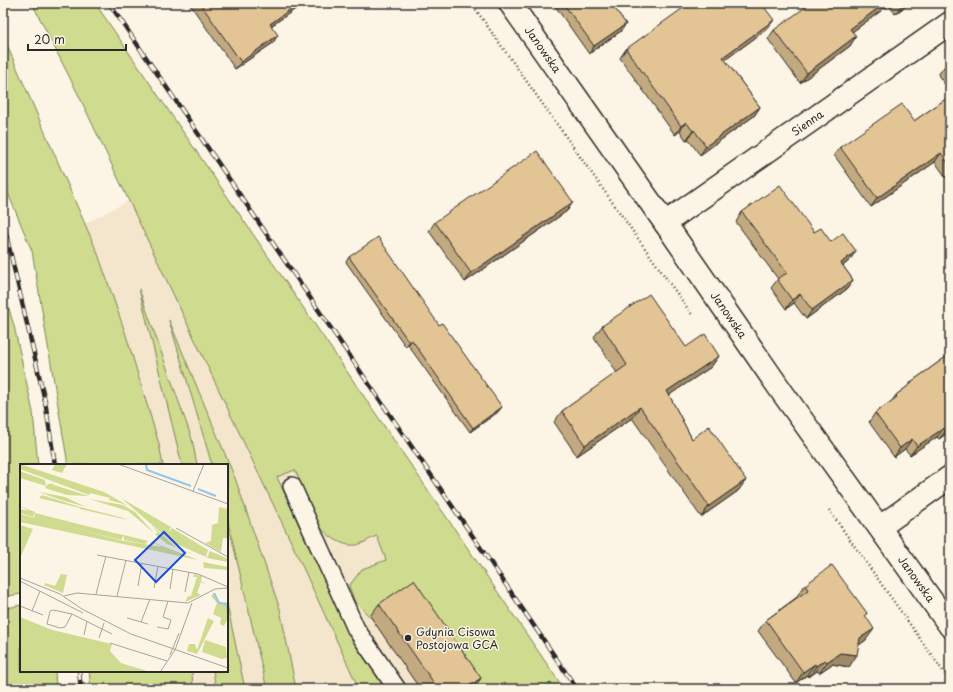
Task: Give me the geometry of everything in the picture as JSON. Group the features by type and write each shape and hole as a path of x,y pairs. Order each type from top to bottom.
{"street":[{"name":"Janowska","path":"510,3 782,392 950,626"},
{"name":"Sienna","path":"665,223 950,23"},
{"path":"880,527 950,477"}],"lane":[{"path":"292,486 356,629 397,689"}],"shaded area":[{"path":"182,173 531,689 104,689 102,672 228,672 228,464 76,464 32,251"}],"green space":[{"path":"32,3 95,3 564,689 471,689 370,617 355,602 349,586 362,569 386,560 377,536 359,544 351,545 340,542 325,532 318,524 295,470 277,477 350,637 387,689 359,689 292,544 79,96"},
{"path":"3,36 98,254 126,335 159,444 163,464 68,464 32,251 10,198 3,176"},
{"path":"3,288 14,326 33,412 38,464 20,464 20,594 3,597"},
{"path":"139,289 192,439 197,464 182,464"},
{"path":"169,320 235,478 280,609 296,689 267,689 228,522 228,464 212,464"},
{"path":"20,605 20,672 55,672 56,689 3,689 3,609"},
{"path":"228,609 245,689 216,689 213,672 228,672"},
{"path":"89,672 192,672 193,689 91,689"}],"building":[{"path":"200,3 299,3 270,24 278,35 241,62"},
{"path":"563,3 611,3 626,24 594,46"},
{"path":"690,3 761,3 774,20 723,57 760,107 706,146 686,122 681,126 626,49"},
{"path":"811,3 831,3 834,7 840,3 885,3 850,29 856,36 807,73 774,30"},
{"path":"950,63 950,75 944,67"},
{"path":"950,96 950,166 941,153 877,198 840,147 902,104 914,121"},
{"path":"537,151 573,202 471,273 435,222"},
{"path":"780,185 814,232 821,228 831,242 843,233 856,251 841,263 853,280 812,310 800,294 792,300 777,279 787,273 742,212"},
{"path":"378,237 439,325 442,323 502,407 473,428 412,340 409,342 349,257"},
{"path":"649,294 686,347 705,334 719,356 667,391 692,439 709,426 746,480 709,506 640,407 585,445 562,411 627,365 602,326"},
{"path":"950,354 950,427 946,430 944,428 917,446 912,439 900,448 875,413 897,397 896,395 912,383 911,382"},
{"path":"832,565 867,613 865,615 874,629 860,638 857,655 840,653 827,662 825,660 816,666 815,664 803,672 766,620 808,590 805,585"},
{"name":"Gdynia Cisowa Postojowa GCA","path":"414,580 481,678 465,689 438,689 379,604"}],"railway":[{"path":"109,3 577,689"},
{"path":"3,221 45,401 55,464"},
{"path":"79,672 81,689"}],"place":[{"name":"Gdynia Cisowa Postojowa GCA","path":"408,638"}]}
